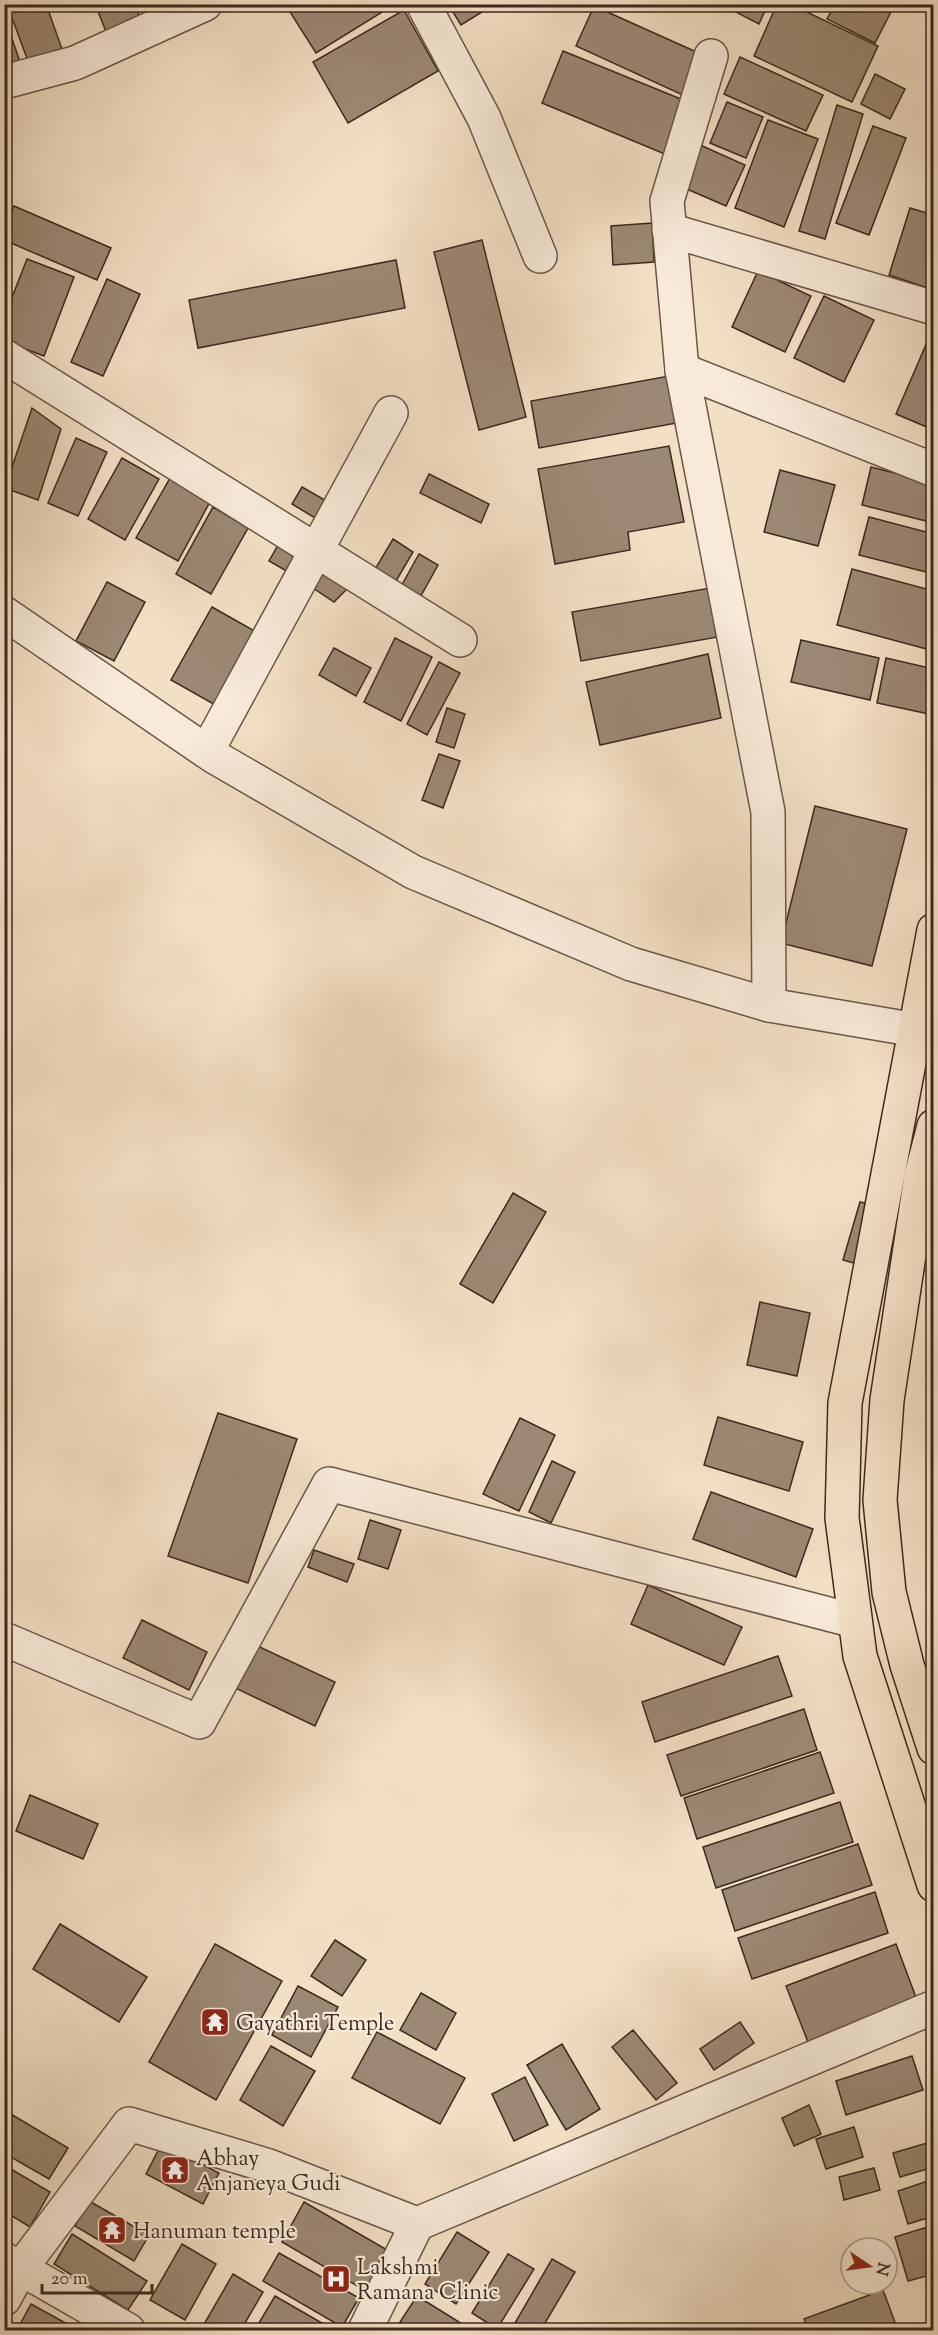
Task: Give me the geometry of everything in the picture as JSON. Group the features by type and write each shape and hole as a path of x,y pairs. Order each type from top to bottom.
{"main road":[{"path":"933,930 925,1015 845,1403 842,1518 860,1656 933,1885"},
{"path":"933,1126 927,1178 887,1400 880,1500 889,1592 907,1665 933,1748"}],"street":[{"path":"4,82 75,63 206,4"},
{"path":"423,4 480,110 540,256"},
{"path":"711,56 667,201 682,370 768,812 769,1005"},
{"path":"669,230 933,308"},
{"path":"4,356 460,640"},
{"path":"682,370 933,470"},
{"path":"207,751 391,413"},
{"path":"4,612 207,751 413,872 631,964 769,1005 925,1015"},
{"path":"4,1639 199,1722 329,1484 855,1621"},
{"path":"365,2331 417,2224 933,2007"},
{"path":"4,2299 13,2264 129,2124 268,2166 417,2224"},
{"path":"13,2264 128,2331"}],"building":[{"path":"15,4 46,4 62,49 28,61 8,7"},
{"path":"95,4 135,4 141,21 107,34"},
{"path":"285,4 391,4 392,6 316,53"},
{"path":"448,4 495,4 461,25"},
{"path":"735,4 768,4 759,24 732,10"},
{"path":"777,4 790,4 878,46 852,102 754,56"},
{"path":"835,4 895,4 875,43 827,19"},
{"path":"594,6 703,55 685,96 576,46"},
{"path":"404,10 438,71 348,123 313,62"},
{"path":"5,18 20,62 4,67"},
{"path":"563,51 693,104 672,157 542,103"},
{"path":"740,57 823,95 806,131 724,94"},
{"path":"875,74 905,89 890,119 861,104"},
{"path":"727,102 763,117 746,158 710,143"},
{"path":"837,105 863,114 825,239 799,231"},
{"path":"768,120 818,139 784,227 735,208"},
{"path":"873,126 906,138 869,235 836,223"},
{"path":"698,144 745,165 726,206 680,186"},
{"path":"14,206 111,248 97,280 4,240 4,228"},
{"path":"910,208 934,215 934,270 928,288 889,275"},
{"path":"652,223 654,262 613,265 611,226"},
{"path":"482,240 526,417 479,430 434,252"},
{"path":"27,259 74,277 44,356 4,341 4,318"},
{"path":"396,260 405,308 198,348 189,300"},
{"path":"758,271 811,296 785,352 732,327"},
{"path":"107,279 140,294 103,376 71,362"},
{"path":"824,296 874,320 844,382 794,358"},
{"path":"928,340 934,342 934,430 896,414"},
{"path":"669,376 677,423 539,448 531,401"},
{"path":"32,408 61,429 38,500 5,488"},
{"path":"76,438 107,452 78,516 48,503"},
{"path":"669,446 684,522 628,532 630,550 555,564 538,469"},
{"path":"122,458 159,479 125,540 88,519"},
{"path":"871,467 934,483 934,523 862,505"},
{"path":"780,470 835,485 818,546 764,532"},
{"path":"429,474 489,504 481,523 420,493"},
{"path":"170,478 211,500 178,561 136,538"},
{"path":"302,487 330,503 320,521 292,504"},
{"path":"213,507 248,528 211,594 176,574"},
{"path":"869,517 934,534 934,574 859,555"},
{"path":"282,538 303,549 290,573 269,561"},
{"path":"393,539 413,552 392,588 371,576"},
{"path":"419,554 438,565 417,603 398,592"},
{"path":"852,569 934,591 934,651 837,625"},
{"path":"323,572 348,588 334,602 313,588"},
{"path":"107,582 145,602 114,661 76,641"},
{"path":"710,588 718,637 581,661 572,612"},
{"path":"212,607 258,633 217,706 171,680"},
{"path":"395,638 432,657 401,721 364,702"},
{"path":"801,640 879,658 870,700 791,682"},
{"path":"334,648 371,668 356,696 319,675"},
{"path":"708,654 721,718 600,745 586,682"},
{"path":"886,658 934,669 934,715 877,703"},
{"path":"439,662 460,673 427,735 407,724"},
{"path":"447,708 465,714 454,748 436,742"},
{"path":"439,754 460,761 443,808 422,800"},
{"path":"815,806 907,829 872,966 781,943"},
{"path":"513,1193 546,1212 493,1303 460,1284"},
{"path":"860,1202 878,1206 861,1265 843,1260"},
{"path":"760,1302 810,1313 797,1376 747,1365"},
{"path":"218,1413 297,1439 248,1583 168,1556"},
{"path":"718,1417 803,1442 789,1491 704,1465"},
{"path":"520,1418 555,1435 519,1511 483,1494"},
{"path":"552,1461 575,1472 551,1523 529,1512"},
{"path":"711,1492 813,1529 796,1577 693,1539"},
{"path":"370,1520 401,1530 388,1569 358,1559"},
{"path":"314,1550 354,1564 347,1582 308,1567"},
{"path":"648,1585 742,1627 724,1665 631,1624"},
{"path":"142,1620 207,1652 189,1690 123,1658"},
{"path":"251,1643 335,1682 315,1726 231,1686"},
{"path":"778,1656 792,1696 655,1742 642,1702"},
{"path":"804,1709 817,1750 681,1796 667,1755"},
{"path":"820,1752 834,1793 697,1839 684,1798"},
{"path":"30,1795 98,1824 83,1859 16,1831"},
{"path":"840,1802 853,1842 716,1888 703,1847"},
{"path":"858,1844 872,1885 735,1931 722,1890"},
{"path":"875,1892 888,1933 752,1979 738,1938"},
{"path":"60,1924 147,1977 119,2022 33,1969"},
{"path":"335,1940 366,1960 342,1996 311,1976"},
{"name":"Gayathri Temple","path":"215,1944 282,1981 216,2100 149,2062"},
{"path":"896,1944 917,2000 808,2042 786,1986"},
{"path":"298,1986 338,2007 311,2057 272,2035"},
{"path":"421,1993 456,2013 436,2050 400,2030"},
{"path":"740,2022 754,2043 714,2070 700,2049"},
{"path":"633,2030 677,2083 656,2100 612,2047"},
{"path":"377,2032 465,2078 440,2124 352,2078"},
{"path":"562,2044 600,2109 566,2130 527,2065"},
{"path":"271,2046 315,2071 283,2126 240,2100"},
{"path":"912,2056 923,2090 846,2115 836,2081"},
{"path":"525,2077 548,2125 514,2141 492,2094"},
{"path":"809,2105 821,2134 794,2146 782,2118"},
{"path":"4,2110 68,2148 49,2179 4,2153"},
{"path":"854,2127 863,2157 826,2169 816,2139"},
{"path":"934,2141 934,2167 900,2177 893,2153"},
{"path":"162,2143 219,2173 203,2204 146,2174"},
{"path":"4,2165 50,2192 30,2227 4,2211"},
{"path":"874,2168 880,2190 844,2200 839,2177"},
{"path":"934,2179 934,2216 908,2224 898,2191"},
{"name":"Hanuman temple","path":"89,2201 149,2235 134,2261 75,2226"},
{"path":"304,2202 389,2251 366,2291 282,2242"},
{"path":"934,2225 934,2274 908,2281 899,2251 898,2236"},
{"path":"457,2232 489,2252 456,2304 425,2284"},
{"path":"72,2234 147,2281 128,2310 54,2264"},
{"path":"182,2244 216,2264 185,2320 150,2300"},
{"path":"279,2253 359,2298 342,2327 263,2281"},
{"path":"508,2254 534,2269 497,2329 472,2313"},
{"path":"552,2259 575,2272 541,2330 511,2330"},
{"path":"233,2274 263,2292 241,2330 211,2330 203,2326"},
{"path":"275,2296 334,2330 272,2330 259,2323"},
{"path":"417,2296 472,2330 414,2330 400,2322"},
{"path":"867,2296 885,2296 896,2325 882,2330 808,2330 804,2319"},
{"path":"31,2304 78,2330 17,2330"}],"place":[{"name":"Gayathri Temple","path":"215,2022"},
{"name":"Abhay Anjaneya Gudi","path":"175,2170"},
{"name":"Hanuman temple","path":"112,2230"},
{"name":"Lakshmi Ramana Clinic","path":"336,2279"}]}
